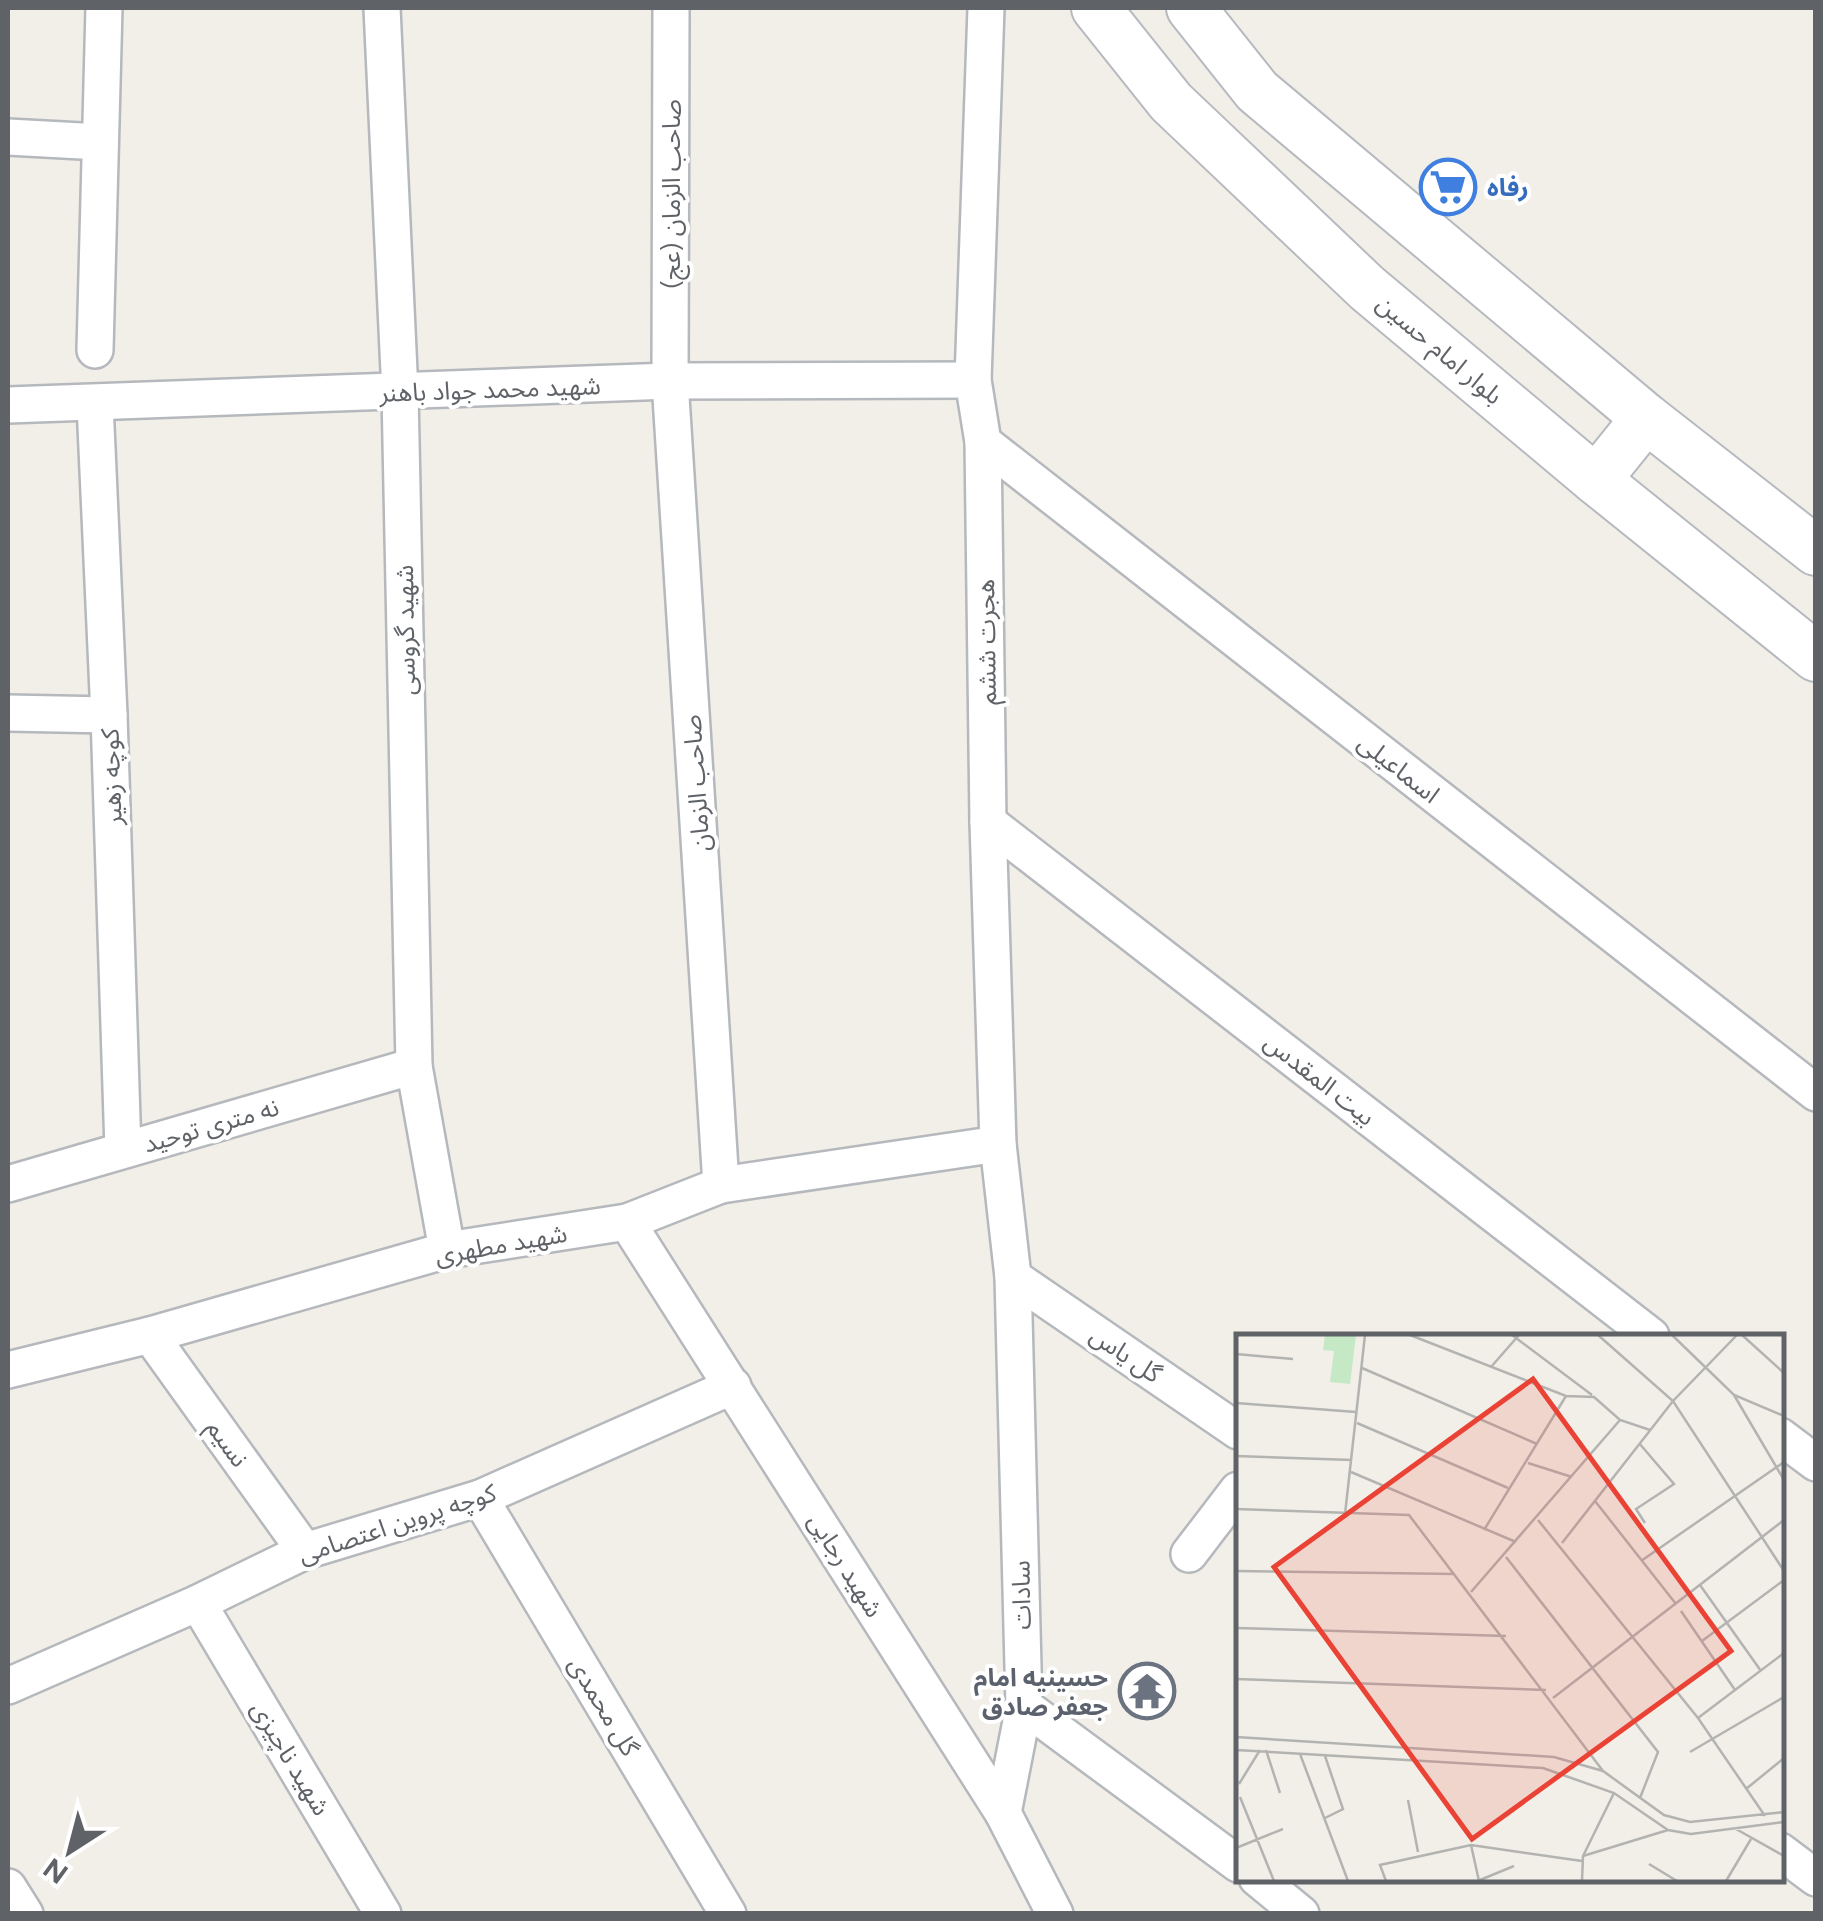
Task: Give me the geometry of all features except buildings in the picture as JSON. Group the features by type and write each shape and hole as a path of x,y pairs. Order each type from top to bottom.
{"main road":[{"name":"بلوار امام حسین","path":"1096,8 1171,102 1367,288 1816,657"},
{"path":"1191,8 1257,91 1646,418 1816,551"},
{"path":"1596,480 1646,418"}],"street":[{"path":"95,350 104,8"},
{"name":"شهید گروسی","path":"382,8 400,393 414,1066 446,1250"},
{"name":"صاحب الزمان (عج)","path":"670,381 672,8"},
{"name":"هجرت ششم","path":"986,8 973,380 983,442 988,822 998,1144 1013,1277"},
{"path":"8,137 100,142"},
{"name":"شهید محمد جواد باهنر","path":"8,404 670,381 973,380"},
{"name":"صاحب الزمان","path":"670,381 721,1185"},
{"name":"کوچه زهیر","path":"94,404 123,1150"},
{"name":"اسماعیلی","path":"983,442 1816,1093"},
{"path":"8,713 109,715"},
{"name":"بیت المقدس","path":"988,822 1648,1334"},
{"name":"نه متری توحید","path":"8,1184 414,1066"},
{"name":"شهید مطهری","path":"8,1370 150,1335 446,1250 627,1222 721,1185 998,1144"},
{"name":"شهید رجایی","path":"627,1222 1003,1813 1055,1914"},
{"name":"گل یاس","path":"1013,1277 1236,1425"},
{"name":"سادات","path":"1003,1813 1024,1706 1013,1277"},
{"name":"نسیم","path":"150,1335 304,1550"},
{"name":"کوچه پروین اعتصامی","path":"8,1686 304,1550 480,1498 733,1386"},
{"path":"1783,1438 1816,1463"},
{"path":"1190,1554 1236,1493"},
{"name":"گل محمدی","path":"480,1498 728,1914"},
{"name":"شهید ناچیزی","path":"198,1602 383,1914"},
{"path":"1024,1706 1236,1863"},
{"path":"1783,1854 1816,1878"},
{"path":"1271,1882 1301,1914"},
{"path":"8,1887 25,1914"}],"place":[{"name":"رفاه","path":"1448,187"},
{"name":"حسینیه امام جعفر صادق","path":"1147,1691"}]}
